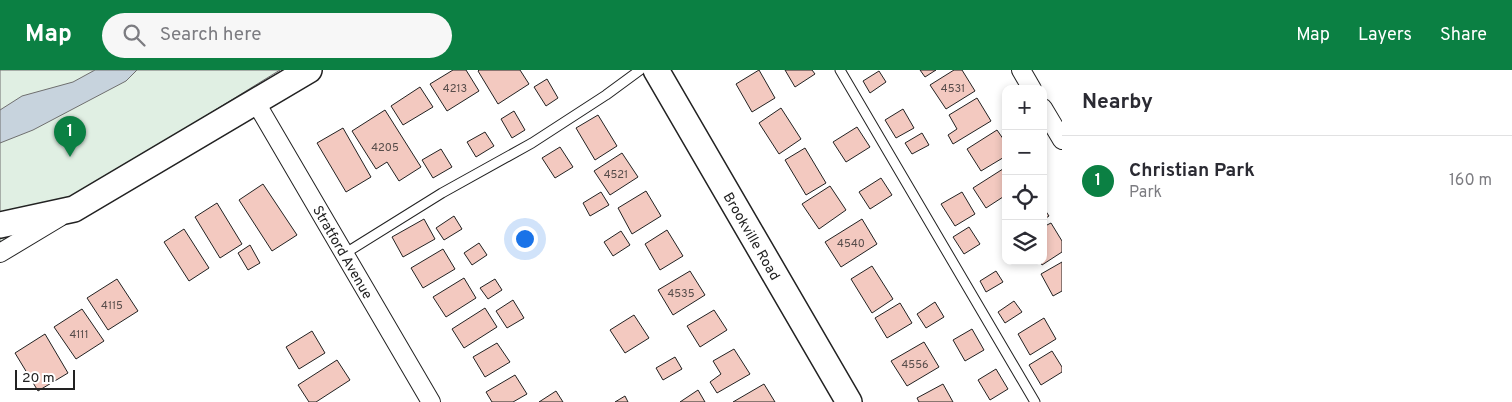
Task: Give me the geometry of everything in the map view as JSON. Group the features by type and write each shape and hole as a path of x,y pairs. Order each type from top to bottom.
{"street":[{"path":"0,253 309,70"},
{"name":"Brookville Road","path":"656,70 849,402"},
{"path":"1021,70 1030,85"},
{"name":"Stratford Avenue","path":"255,101 431,402"},
{"path":"1047,115 1062,140"},
{"path":"0,224 74,209"}],"lane":[{"path":"344,254 442,193 532,143 606,95 640,70"},
{"path":"840,70 1035,402"}],"green space":[{"path":"0,70 280,70 0,243"}],"shaded area":[{"path":"95,70 137,70 126,81 33,130 0,143 0,110 22,96 73,82"}],"building":[{"path":"453,70 466,70 479,91 447,111 430,84"},
{"path":"479,70 520,70 529,84 498,104"},
{"path":"759,70 775,98 752,112 736,84"},
{"path":"785,70 812,70 815,74 795,87"},
{"path":"920,70 936,70 925,77"},
{"path":"954,70 962,70 975,91 946,109 930,85"},
{"path":"879,71 886,82 870,93 863,81"},
{"path":"547,79 558,98 546,106 534,87"},
{"path":"420,87 433,107 403,125 391,106"},
{"path":"977,98 991,121 953,144 948,135 957,129 949,115"},
{"path":"781,108 801,139 779,154 759,123"},
{"path":"903,109 914,128 896,138 885,120"},
{"path":"385,110 421,167 399,181 387,162 376,169 352,131"},
{"path":"514,111 525,130 512,138 501,119"},
{"path":"598,115 617,146 595,160 576,128"},
{"path":"857,127 870,147 846,162 833,142"},
{"path":"343,128 371,177 346,192 317,143"},
{"path":"997,130 1002,137 1002,158 981,171 967,149"},
{"path":"485,132 494,146 476,157 467,142"},
{"path":"922,133 929,145 912,154 905,143"},
{"path":"560,147 573,167 555,178 542,158"},
{"path":"805,148 826,183 806,195 785,160"},
{"path":"441,149 452,167 433,178 422,160"},
{"path":"622,153 638,177 610,195 594,171"},
{"path":"1002,170 1002,198 986,208 973,188"},
{"path":"881,178 892,195 870,209 859,192"},
{"path":"263,184 297,235 272,251 239,200"},
{"path":"830,186 846,210 819,229 802,204"},
{"path":"646,191 661,216 632,234 618,208"},
{"path":"601,192 609,205 590,216 583,203"},
{"path":"962,192 975,214 955,226 941,204"},
{"path":"217,203 242,244 220,258 195,217"},
{"path":"454,216 462,229 444,240 436,228"},
{"path":"424,219 435,239 403,257 392,237"},
{"path":"862,219 877,244 841,267 825,242"},
{"path":"1051,223 1062,241 1062,252 1047,262 1047,225"},
{"path":"969,227 980,244 964,254 953,237"},
{"path":"184,229 209,268 189,281 164,242"},
{"path":"667,230 683,256 660,270 645,244"},
{"path":"621,231 630,245 613,256 604,242"},
{"path":"479,243 487,255 472,265 464,253"},
{"path":"250,245 260,263 248,270 238,253"},
{"path":"443,249 455,269 423,288 411,268"},
{"path":"1062,262 1062,291 1053,296 1041,274"},
{"path":"872,266 893,299 872,313 851,279"},
{"path":"690,271 705,295 673,315 658,290"},
{"path":"996,271 1003,282 986,292 980,281"},
{"path":"464,278 476,298 446,317 433,297"},
{"path":"117,279 138,311 108,330 87,298"},
{"path":"495,279 502,290 488,299 480,288"},
{"path":"513,300 524,318 507,328 496,311"},
{"path":"1014,301 1022,312 1005,323 998,312"},
{"path":"935,302 944,317 926,328 917,314"},
{"path":"900,303 912,323 887,338 875,318"},
{"path":"485,308 497,327 464,348 452,329"},
{"path":"82,309 104,341 76,359 54,327"},
{"path":"714,310 727,330 700,347 687,326"},
{"path":"634,315 649,338 625,353 610,330"},
{"path":"1044,318 1056,339 1030,355 1018,334"},
{"path":"972,329 984,350 965,361 953,340"},
{"path":"312,331 325,353 299,369 286,347"},
{"path":"45,334 68,373 38,391 15,353"},
{"path":"924,342 939,367 907,386 891,361"},
{"path":"497,343 510,362 485,377 473,357"},
{"path":"734,349 750,374 717,393 710,382 721,374 713,361"},
{"path":"1052,351 1062,367 1062,372 1041,385 1029,365"},
{"path":"675,357 682,369 663,380 656,368"},
{"path":"337,360 350,380 316,402 309,402 298,385"},
{"path":"996,369 1008,389 990,400 978,380"},
{"path":"515,375 527,394 513,402 492,402 486,392"},
{"path":"764,384 775,402 733,402"},
{"path":"943,384 953,402 919,402 917,398"},
{"path":"698,390 705,402 680,402"},
{"path":"556,391 563,402 539,402"},
{"path":"625,396 628,402 615,402"}],"place":[{"name":"Christian Park","path":"70,157"}]}
